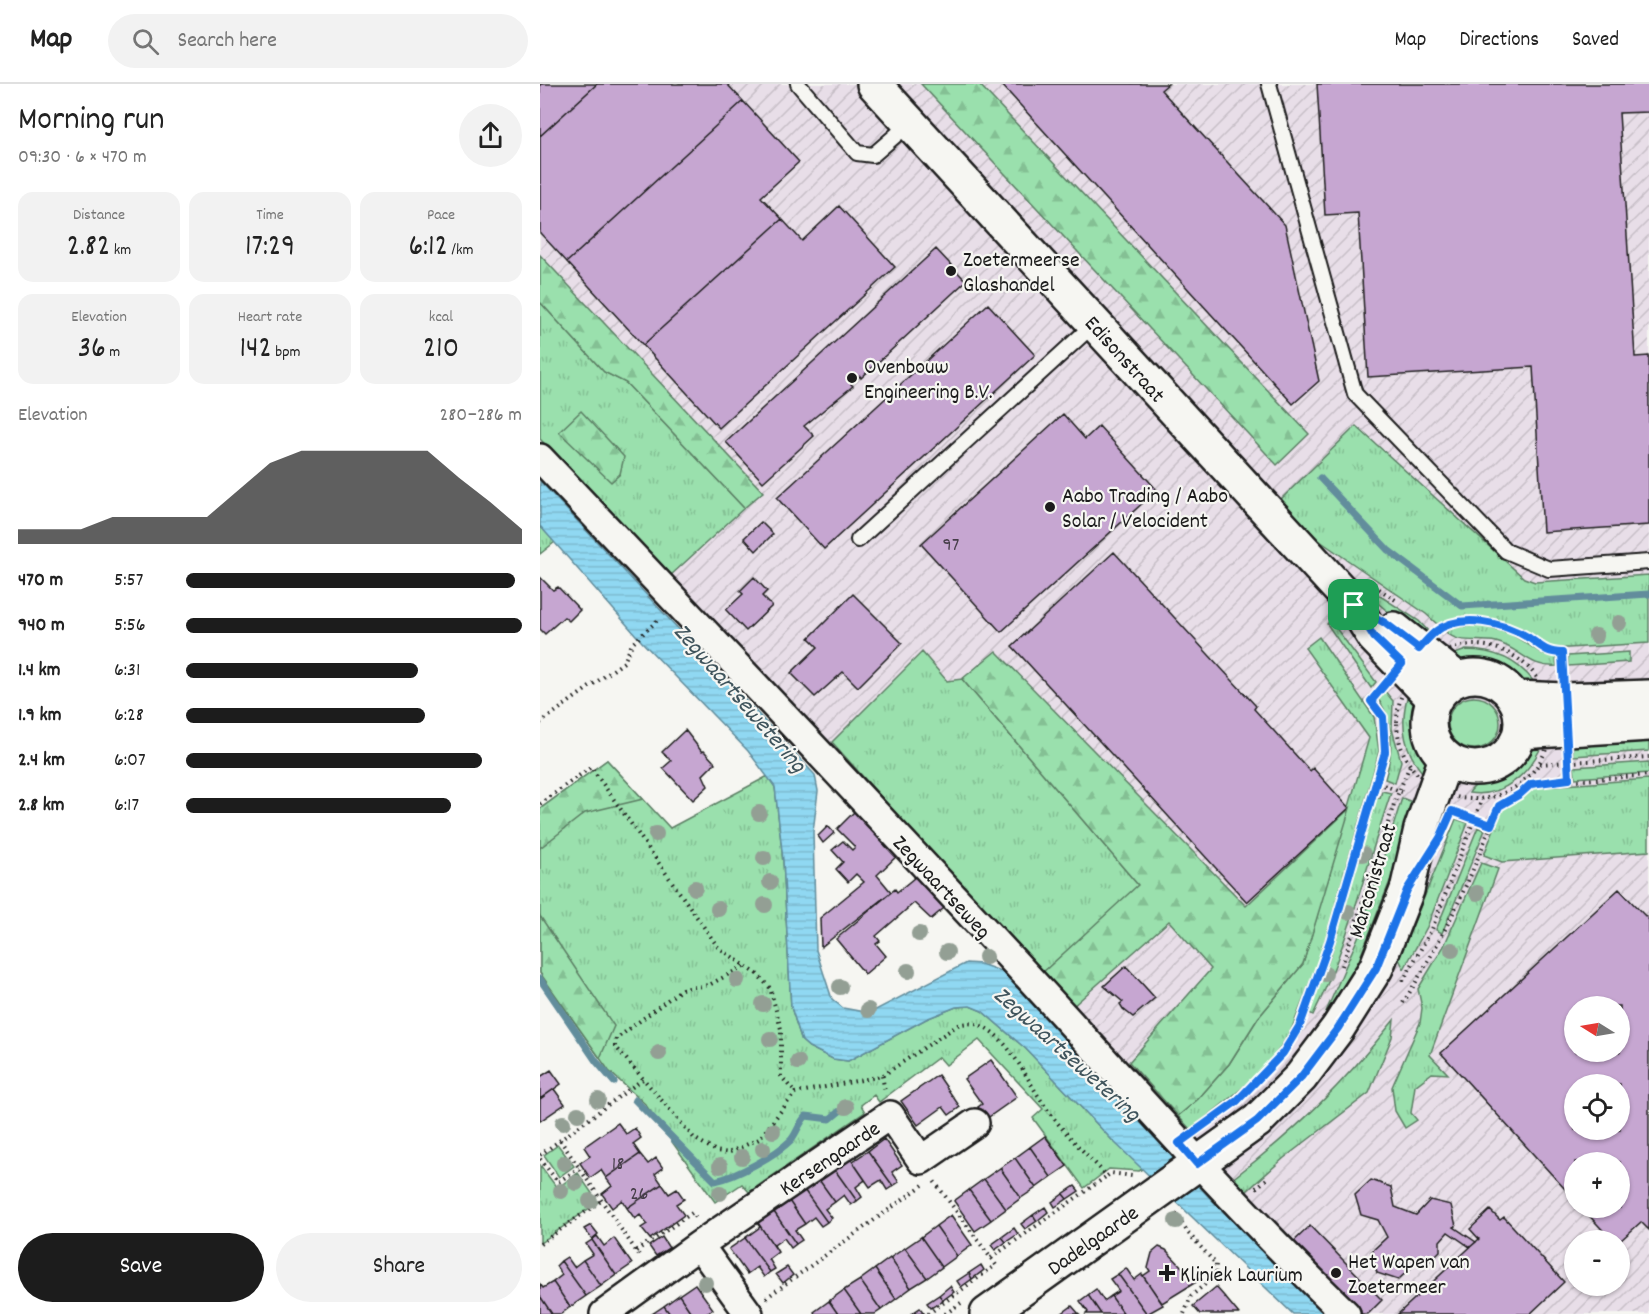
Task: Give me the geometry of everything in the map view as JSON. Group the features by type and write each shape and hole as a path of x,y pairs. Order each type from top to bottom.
{"street":[{"name":"Edisonstraat","path":"874,84 1354,605 1374,637 1410,657 1445,689"},
{"name":"Zegwaartseweg","path":"540,458 1008,955 1195,1166 1346,1314"},
{"path":"1478,675 1499,682 1514,698 1519,709 1520,732 1507,755 1492,764 1461,763 1431,735 1429,717 1445,689 1478,675"},
{"path":"1520,732 1565,714 1649,697"},
{"path":"1514,698 1565,714 1649,724"},
{"name":"Marconistraat","path":"1195,1166 1257,1121 1301,1077 1338,1028 1376,968 1407,890 1440,838 1442,807 1465,781 1461,763"},
{"name":"Kersengaarde","path":"604,1314 699,1245 890,1115 921,1160 975,1123"},
{"name":"Dadelgaarde","path":"987,1314 1165,1200 1195,1166"},
{"path":"699,1245 756,1307"}],"lane":[{"path":"798,84 857,153 873,155 910,123"},
{"path":"1269,84 1355,394 1506,551 1548,569 1649,562"},
{"path":"858,540 1094,324"}],"path":[{"path":"540,723 624,662 637,639 662,617"},
{"path":"1283,1053 1300,1025 1330,941 1385,752 1383,717 1371,701 1436,631 1451,624 1496,623 1529,638 1548,652 1562,653 1569,779"},
{"path":"1482,799 1515,788 1540,764 1649,757"},
{"name":"Marconistraat","path":"1341,968 1399,791 1410,765"},
{"path":"540,804 591,767 718,947 757,974 770,988 781,1029 781,1076 795,1093"},
{"path":"1403,1003 1432,957 1465,893 1499,806 1520,794 1531,784 1569,779 1649,775"},
{"path":"1375,782 1491,825"},
{"path":"579,1168 558,1182 540,1157 643,1079 615,1046 616,1039 682,989 709,985 744,966"},
{"path":"560,1140 655,1278"},
{"path":"991,1258 1107,1176"},
{"path":"756,1307 932,1179 996,1265 928,1314"},
{"path":"1165,1200 1188,1233 1215,1264 1215,1276 1191,1296 1184,1314"},
{"path":"540,1244 601,1201"}],"shaded area":[{"path":"540,84 1649,84 1649,1314 1346,1314 540,448"}],"green space":[{"path":"921,84 979,84 1309,434 1277,465"},
{"path":"540,255 763,492 744,508 626,383 604,372 540,302"},
{"path":"540,302 604,372 626,383 744,508 670,576 540,439"},
{"path":"581,411 624,457 620,474 611,482 559,432"},
{"path":"1356,426 1524,578 1535,582 1649,575 1649,643 1552,649 1521,629 1493,620 1476,618 1437,624 1426,614 1317,539 1279,501"},
{"path":"540,526 555,542 540,554"},
{"path":"1357,581 1419,621 1429,632 1421,639 1356,585"},
{"path":"1330,620 1376,682 1371,688 1327,624"},
{"path":"1478,625 1510,633 1543,654 1556,656 1557,666 1539,664 1496,642 1463,640 1446,632 1453,627"},
{"path":"1319,637 1374,717 1379,751 1376,763 1321,956 1290,1033 1276,1054 1251,1081 1191,1130 1178,1116 1198,1099 1229,1064 1258,1018 1303,964 1369,738 1305,648"},
{"path":"1466,650 1487,652 1506,659 1523,670 1537,686 1516,682 1499,669 1453,663 1444,658"},
{"path":"996,651 1246,906 1350,808 1303,964 1258,1018 1229,1064 1198,1099 1178,1116 1129,1062 1211,969 1169,921 1071,1008 1040,975 1138,885 962,679"},
{"path":"922,652 947,681 962,679 1139,886 1040,975 832,742"},
{"path":"1629,652 1629,662 1568,666 1568,656"},
{"path":"1384,690 1393,701 1392,729 1401,761 1395,783 1385,779 1390,758 1391,738 1384,708 1378,699"},
{"path":"1408,694 1417,696 1417,729 1429,765 1427,778 1413,759 1406,739 1404,717"},
{"path":"1469,697 1479,697 1488,701 1496,709 1500,723 1496,737 1488,745 1479,749 1469,749 1460,745 1452,737 1448,728 1448,718 1452,709 1460,701"},
{"path":"1572,736 1649,739 1649,751 1573,756"},
{"path":"1543,743 1531,764 1514,781 1494,792 1469,793 1472,788 1509,768 1532,747"},
{"path":"607,760 670,828 768,776 775,787 783,860 791,1007 802,1041 809,1047 833,1059 848,1061 926,1019 956,1007 970,1006 982,1011 1026,1049 1112,1140 1144,1168 1139,1171 1109,1169 1084,1188 1033,1118 1043,1109 979,1040 946,1065 939,1057 879,1102 874,1095 861,1105 865,1112 749,1192 742,1184 715,1202 645,1104 609,1071 540,973 540,809"},
{"path":"607,760 643,799 585,813 540,848 540,809"},
{"path":"1649,762 1649,773 1575,778 1574,767"},
{"path":"1649,779 1649,851 1502,862 1484,855 1502,808 1534,787"},
{"path":"1382,791 1391,793 1347,933 1313,1015 1308,1012 1331,954 1375,797 1380,798"},
{"path":"1402,798 1420,805 1357,965 1324,1023 1322,1021 1359,935"},
{"path":"1456,819 1468,823 1427,927 1404,969 1399,959"},
{"path":"1478,827 1485,830 1442,933 1436,930"},
{"path":"1481,863 1498,869 1430,1055 1448,1074 1432,1073 1415,1086 1411,1113 1417,1120 1405,1128 1395,1111 1392,1087 1420,1023 1422,1008 1418,989 1444,946"},
{"path":"540,916 614,1026 600,1058 540,973"},
{"path":"1394,1020 1392,1037 1369,1093 1284,1158 1240,1197 1231,1180 1318,1106"},
{"path":"558,1145 574,1166 559,1177 544,1155"},
{"path":"540,1165 557,1188 578,1173 598,1202 540,1243"}],"water":[{"name":"Zegwaartsewetering","path":"540,481 815,775 818,791 813,832 816,950 832,999 843,1008 870,1013 966,963 981,964 1003,972 1207,1195 1326,1314 1293,1314 1112,1140 1026,1049 982,1011 970,1006 956,1007 926,1019 848,1061 833,1059 802,1041 791,1007 783,860 775,787 748,751 642,642 540,526"}],"building":[{"path":"540,84 597,84 540,136"},
{"path":"597,84 727,84 743,101 567,262 540,233 540,136"},
{"path":"1001,84 1168,84 1161,90 1285,225 1319,381 1293,404"},
{"path":"1317,84 1649,84 1649,112 1619,113 1635,357 1649,356 1649,525 1543,532 1533,367 1368,377 1358,213 1325,215"},
{"path":"743,101 799,162 761,197 782,219 643,345 567,262"},
{"path":"839,206 895,267 719,428 643,345 782,219 802,241"},
{"path":"936,249 966,281 861,378 860,376 851,384 853,386 804,426 814,436 763,482 726,442"},
{"path":"988,304 1035,355 824,549 777,498"},
{"name":"Aabo Trading / Aabo Solar / Velocident","path":"1063,414 1085,439 1099,426 1157,490 1001,632 921,544"},
{"path":"761,522 773,534 756,551 744,538"},
{"path":"1114,552 1256,706 1254,709 1310,771 1313,768 1349,808 1247,902 1012,646"},
{"path":"540,577 553,590 558,587 580,610 569,621 564,617 545,634 540,629"},
{"path":"754,577 767,591 762,596 772,606 746,631 726,610 743,594 740,591"},
{"path":"853,594 902,643 858,687 843,672 815,697 791,673 818,647 809,638"},
{"path":"685,730 702,752 704,751 715,763 703,775 708,786 693,800 663,768 671,761 662,752"},
{"path":"857,809 900,853 877,875 891,892 821,947 820,918 864,882 856,874 848,882 836,869 843,862 832,850 843,841 852,850 855,847 837,829"},
{"path":"828,826 834,833 823,843 818,836"},
{"path":"920,873 949,904 931,919 914,903 876,936 880,941 876,944 886,956 865,974 836,939 895,889 897,892"},
{"path":"1619,889 1649,920 1649,1230 1641,1222 1630,1232 1630,1230 1603,1230 1591,1218 1630,1218 1630,1152 1564,1152 1564,1188 1441,1053"},
{"path":"1126,966 1155,998 1133,1017 1123,1009 1120,1004 1123,1002 1104,986"},
{"path":"991,1060 1017,1097 986,1119 978,1107 982,1104 964,1079"},
{"path":"551,1070 561,1084 540,1099 540,1077"},
{"path":"938,1075 960,1107 949,1115 943,1107 918,1125 901,1101"},
{"path":"554,1089 565,1104 540,1121 540,1099"},
{"path":"618,1123 626,1134 635,1128 641,1138 633,1144 640,1154 606,1178 601,1170 590,1178 580,1163 590,1156 584,1147"},
{"path":"1045,1136 1067,1166 1051,1177 1030,1147"},
{"path":"884,1139 902,1165 892,1172 899,1182 893,1186 868,1151"},
{"path":"1030,1147 1051,1177 1036,1188 1015,1158"},
{"path":"868,1151 893,1186 887,1190 881,1180 870,1187 848,1155 853,1161"},
{"path":"640,1154 648,1164 656,1158 663,1168 655,1174 662,1184 627,1208 622,1200 612,1208 602,1194 612,1186 606,1178"},
{"path":"848,1155 865,1180 856,1187 862,1197 857,1201 832,1166"},
{"path":"1015,1158 1036,1188 1021,1198 1000,1168"},
{"path":"832,1166 857,1201 851,1205 844,1195 835,1202 817,1177"},
{"path":"1000,1168 1021,1198 1006,1209 984,1179"},
{"path":"817,1177 835,1202 825,1209 832,1218 827,1222 802,1187"},
{"path":"984,1179 1006,1209 991,1220 969,1190"},
{"path":"1371,1180 1391,1187 1395,1207 1416,1215 1430,1200 1451,1205 1456,1226 1454,1227 1476,1242 1470,1247 1448,1232 1440,1241 1440,1251 1425,1266 1416,1263 1398,1280 1377,1273 1371,1252 1387,1237 1378,1220 1361,1215 1355,1195"},
{"path":"662,1184 669,1194 677,1189 684,1199 676,1204 684,1215 650,1239 641,1228 647,1224 640,1215 635,1219 627,1208"},
{"path":"1075,1186 1079,1191 1067,1199 1063,1194"},
{"path":"802,1187 827,1222 821,1226 814,1217 805,1224 787,1198"},
{"path":"969,1190 991,1220 975,1231 954,1201"},
{"path":"1063,1194 1067,1199 1055,1207 1052,1202"},
{"path":"787,1198 805,1224 795,1230 802,1240 796,1244 772,1209"},
{"path":"1045,1207 1048,1212 1037,1221 1033,1215"},
{"path":"772,1209 796,1244 791,1248 784,1238 774,1245 778,1252 756,1220"},
{"path":"1490,1210 1500,1220 1504,1217 1564,1282 1530,1314 1398,1314 1479,1239 1470,1229"},
{"path":"951,1215 972,1245 957,1256 936,1226"},
{"path":"1033,1215 1037,1221 1025,1229 1021,1224"},
{"path":"755,1220 778,1252 769,1259 775,1269 770,1272 745,1238 760,1227"},
{"path":"591,1225 598,1234 592,1239 584,1229"},
{"path":"936,1226 957,1256 942,1267 921,1237"},
{"name":"Het Wapen van Zoetermeer","path":"1310,1226 1382,1300 1368,1314 1357,1314 1290,1245"},
{"path":"1014,1228 1018,1234 1006,1242 1002,1237"},
{"path":"597,1236 604,1246 614,1238 632,1264 616,1275 592,1240"},
{"path":"662,1237 669,1248 656,1256 649,1246"},
{"path":"921,1237 942,1267 927,1278 905,1248"},
{"path":"1002,1237 1006,1242 995,1250 991,1245"},
{"path":"745,1238 770,1272 764,1277 757,1267 747,1274 729,1249"},
{"path":"592,1240 616,1275 601,1286 583,1260 593,1254 586,1244"},
{"name":"Kliniek Laurium","path":"1159,1247 1166,1250 1196,1282 1162,1303 1143,1276 1150,1271 1148,1268 1152,1253"},
{"path":"905,1248 927,1278 911,1288 890,1258"},
{"path":"567,1257 574,1267 583,1260 601,1286 586,1296 561,1261"},
{"path":"890,1258 911,1288 896,1299 875,1269"},
{"path":"561,1261 586,1296 570,1307 553,1282 562,1275 556,1266"},
{"path":"981,1265 984,1270 972,1279 969,1273"},
{"path":"787,1267 793,1275 783,1283 776,1274"},
{"path":"1126,1268 1134,1280 1142,1274 1163,1305 1147,1314 1118,1274"},
{"path":"875,1269 896,1299 881,1310 860,1280"},
{"path":"969,1273 972,1279 961,1287 957,1281"},
{"path":"1118,1274 1147,1314 1124,1314 1111,1296 1119,1291 1110,1279"},
{"path":"860,1280 881,1310 875,1314 861,1314 844,1290"},
{"path":"553,1282 570,1307 561,1314 552,1314 540,1296 540,1284 543,1288"},
{"path":"695,1284 713,1309 706,1314 692,1314 679,1295"},
{"path":"950,1286 954,1292 943,1300 939,1295"},
{"path":"1216,1287 1239,1314 1200,1314 1193,1306"},
{"path":"1096,1289 1104,1301 1111,1296 1124,1314 1101,1314 1088,1295"},
{"path":"844,1290 861,1314 838,1314 829,1301"},
{"path":"679,1295 692,1314 670,1314 664,1306"},
{"path":"939,1295 943,1300 931,1308 927,1303"},
{"path":"1088,1295 1101,1314 1086,1314 1088,1312 1080,1301"},
{"path":"540,1296 552,1314 540,1314"},
{"path":"829,1301 838,1314 815,1314 814,1312"},
{"path":"664,1306 670,1314 652,1314"},
{"path":"1072,1306 1079,1314 1061,1314"},
{"path":"920,1308 924,1313 911,1314"}],"waterway":[{"path":"1320,478 1388,550 1462,606 1649,594"},
{"path":"540,979 596,1061 614,1082"},
{"path":"635,1100 715,1181 744,1170 776,1152 791,1140 806,1116 830,1119 841,1110"}],"place":[{"name":"Zoetermeerse Glashandel","path":"951,271"},
{"name":"Ovenbouw Engineering B.V.","path":"852,378"},
{"name":"Aabo Trading / Aabo Solar / Velocident","path":"1050,507"},
{"name":"Kliniek Laurium","path":"1167,1273"},
{"name":"Het Wapen van Zoetermeer","path":"1336,1273"}],"route":[{"path":"1354,605 1385,623 1419,649 1436,631 1451,624 1478,622 1496,623 1529,638 1548,652 1562,653 1569,779 1531,784 1520,794 1499,806 1491,825 1452,811 1440,838 1407,890 1376,968 1338,1028 1301,1077 1257,1121 1197,1164 1179,1143 1237,1101 1283,1053 1300,1025 1330,941 1385,752 1383,717 1371,701 1402,664 1374,637 1354,605"}]}
